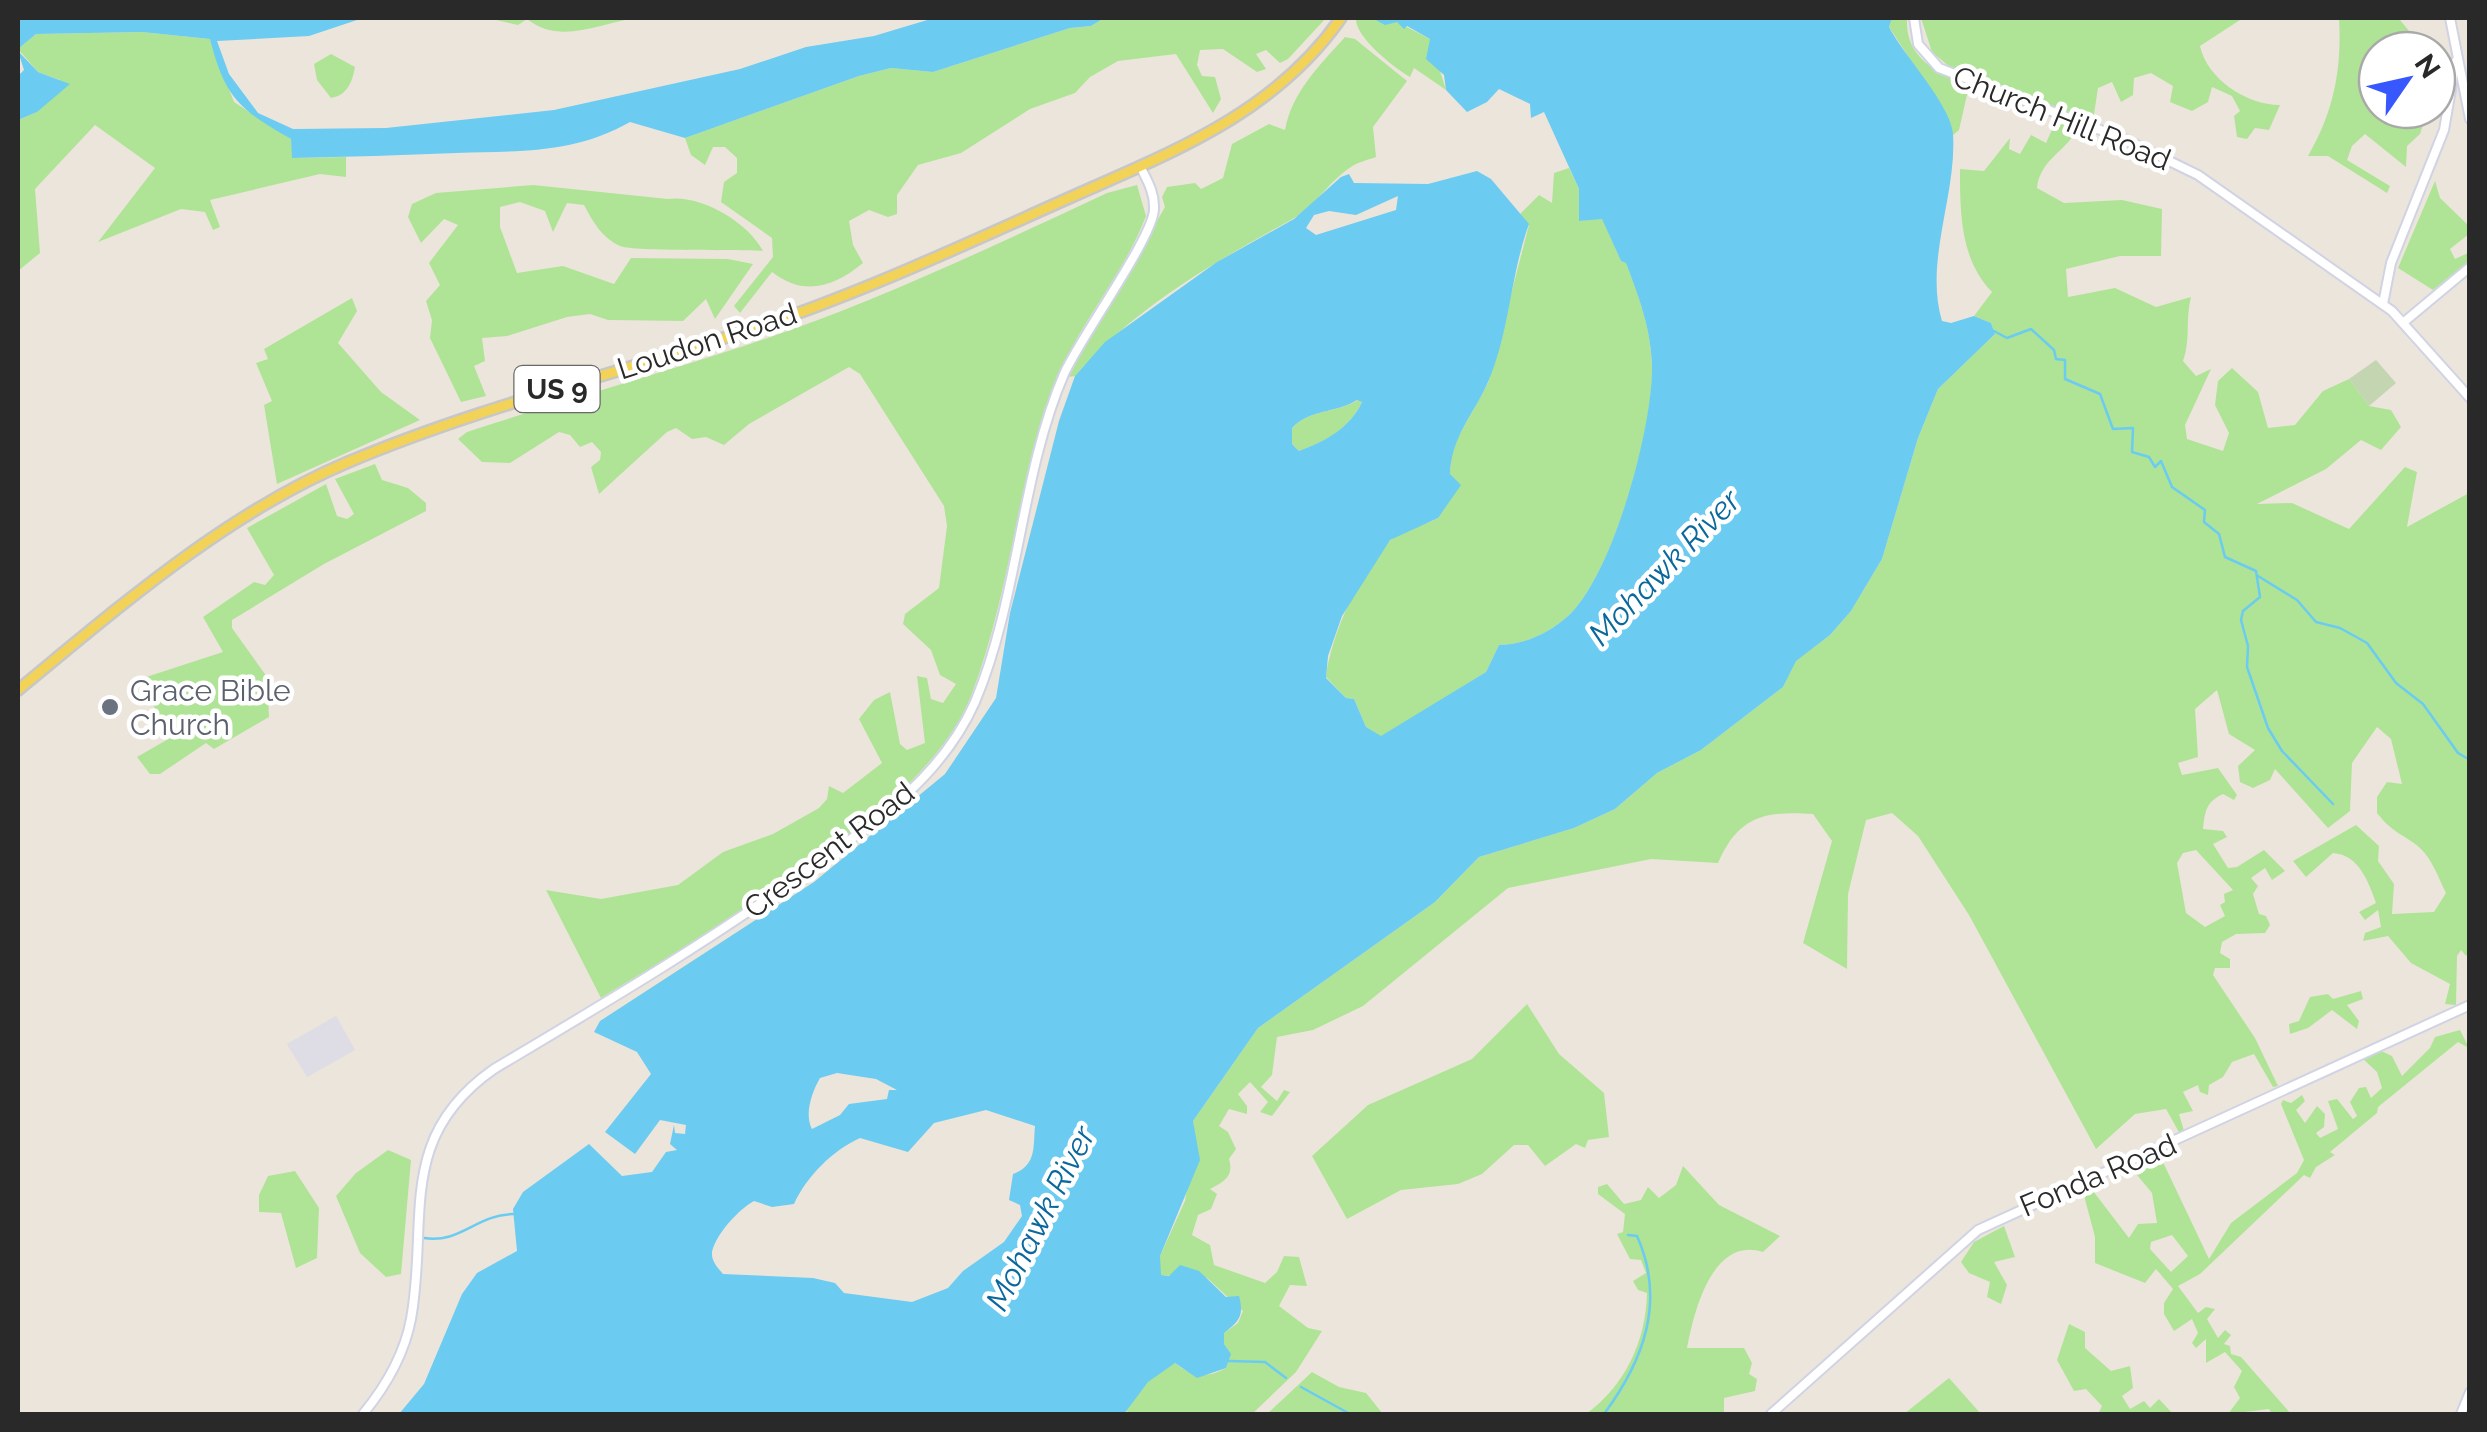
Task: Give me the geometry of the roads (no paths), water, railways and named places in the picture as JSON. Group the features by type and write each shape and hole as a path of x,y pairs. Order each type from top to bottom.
{"main road":[{"name":"Loudon Road","path":"18,690 206,544 314,478 434,429 790,316 888,278 1140,166 1224,127 1272,94 1341,18"}],"street":[{"name":"Church Hill Road","path":"1914,18 1918,44 1940,68 2124,139 2186,168 2382,304 2404,322 2470,398"},
{"path":"2457,65 2470,119"},
{"path":"2382,304 2391,262 2444,130"},
{"name":"Crescent Road","path":"363,1414 392,1372 406,1338 419,1186 431,1142 458,1100 494,1069 758,906 891,810 922,781 964,723 986,670 1057,392 1081,341 1152,221 1154,196 1140,166"},
{"path":"2404,322 2470,266"},
{"name":"Fonda Road","path":"1771,1414 1978,1230 2470,1006"},
{"path":"2461,1414 2470,1392"}],"water":[{"path":"18,18 363,18 309,36 217,41 229,74 258,113 293,129 386,128 554,110 740,69 806,47 874,36 934,18 1104,18 1091,26 1070,28 933,72 891,68 859,76 685,138 630,122 588,140 546,149 292,158 291,139 246,110 229,89 210,39 142,32 36,34 18,49"},
{"name":"Mohawk River","path":"1372,18 1892,18 1889,27 1936,95 1953,134 1937,275 1942,321 1951,323 1974,316 1991,323 1995,334 1938,389 1918,438 1882,559 1851,611 1830,635 1796,661 1783,687 1701,750 1657,773 1615,809 1574,828 1479,857 1435,902 1258,1028 1193,1121 1200,1160 1160,1256 1161,1275 1169,1276 1180,1265 1199,1271 1226,1297 1239,1296 1239,1317 1224,1333 1224,1344 1231,1354 1226,1368 1197,1378 1175,1363 1148,1382 1124,1414 399,1414 424,1384 462,1294 477,1273 517,1251 513,1209 523,1192 589,1144 622,1176 652,1172 666,1152 677,1150 670,1144 674,1125 675,1133 685,1134 686,1125 660,1120 635,1154 605,1132 651,1074 637,1052 594,1032 600,1021 814,882 945,774 996,698 1010,613 1059,421 1075,376 1105,342 1217,262 1294,219 1341,177 1349,174 1354,183 1428,184 1477,171 1491,179 1529,224 1495,363 1454,449 1450,474 1461,485 1438,518 1390,540 1342,616 1328,656 1326,678 1346,698 1354,699 1366,727 1381,736 1486,672 1499,645 1527,640 1552,628 1585,596 1615,535 1646,425 1651,352 1635,288 1602,219 1579,221 1579,189 1544,112 1531,118 1530,104 1499,89 1487,102 1467,112 1446,90 1444,75 1426,59 1430,39 1407,26 1404,29 1397,22 1385,25","holes":["1398,196 1396,210 1316,235 1306,228 1314,215 1329,211 1356,215","1362,402 1336,432 1299,451 1292,444 1292,428 1299,422","837,1073 876,1079 897,1090 889,1090 887,1099 849,1104 840,1115 812,1129 809,1110 820,1078","986,1110 1035,1126 1030,1160 1013,1174 1009,1200 1020,1205 1022,1216 1004,1242 963,1271 948,1288 912,1302 844,1293 835,1283 813,1278 723,1274 715,1264 712,1252 718,1238 754,1201 772,1207 794,1204 813,1174 850,1143 860,1138 908,1152 934,1123"]},
{"path":"18,51 38,72 70,84 37,112 18,120 18,76 24,70"}],"waterway":[{"path":"1994,331 2007,338 2031,329 2054,350 2056,359 2065,360 2065,379 2100,394 2113,429 2133,428 2132,452 2149,457 2155,467 2161,461 2172,487 2205,510 2204,522 2219,534 2225,557 2256,571 2260,597 2243,611 2241,620 2248,646 2247,667 2268,728 2282,751 2333,804"},
{"path":"2258,576 2297,600 2316,622 2340,628 2367,643 2396,683 2423,704 2458,753 2470,760"},
{"path":"424,1238 448,1237 501,1215 515,1214"},
{"path":"1604,1414 1640,1351 1650,1307 1646,1260 1637,1236 1628,1235"},
{"path":"1229,1361 1265,1362 1286,1378"},
{"path":"1301,1387 1350,1414"}],"place":[{"name":"Grace Bible Church","path":"110,707"}]}
